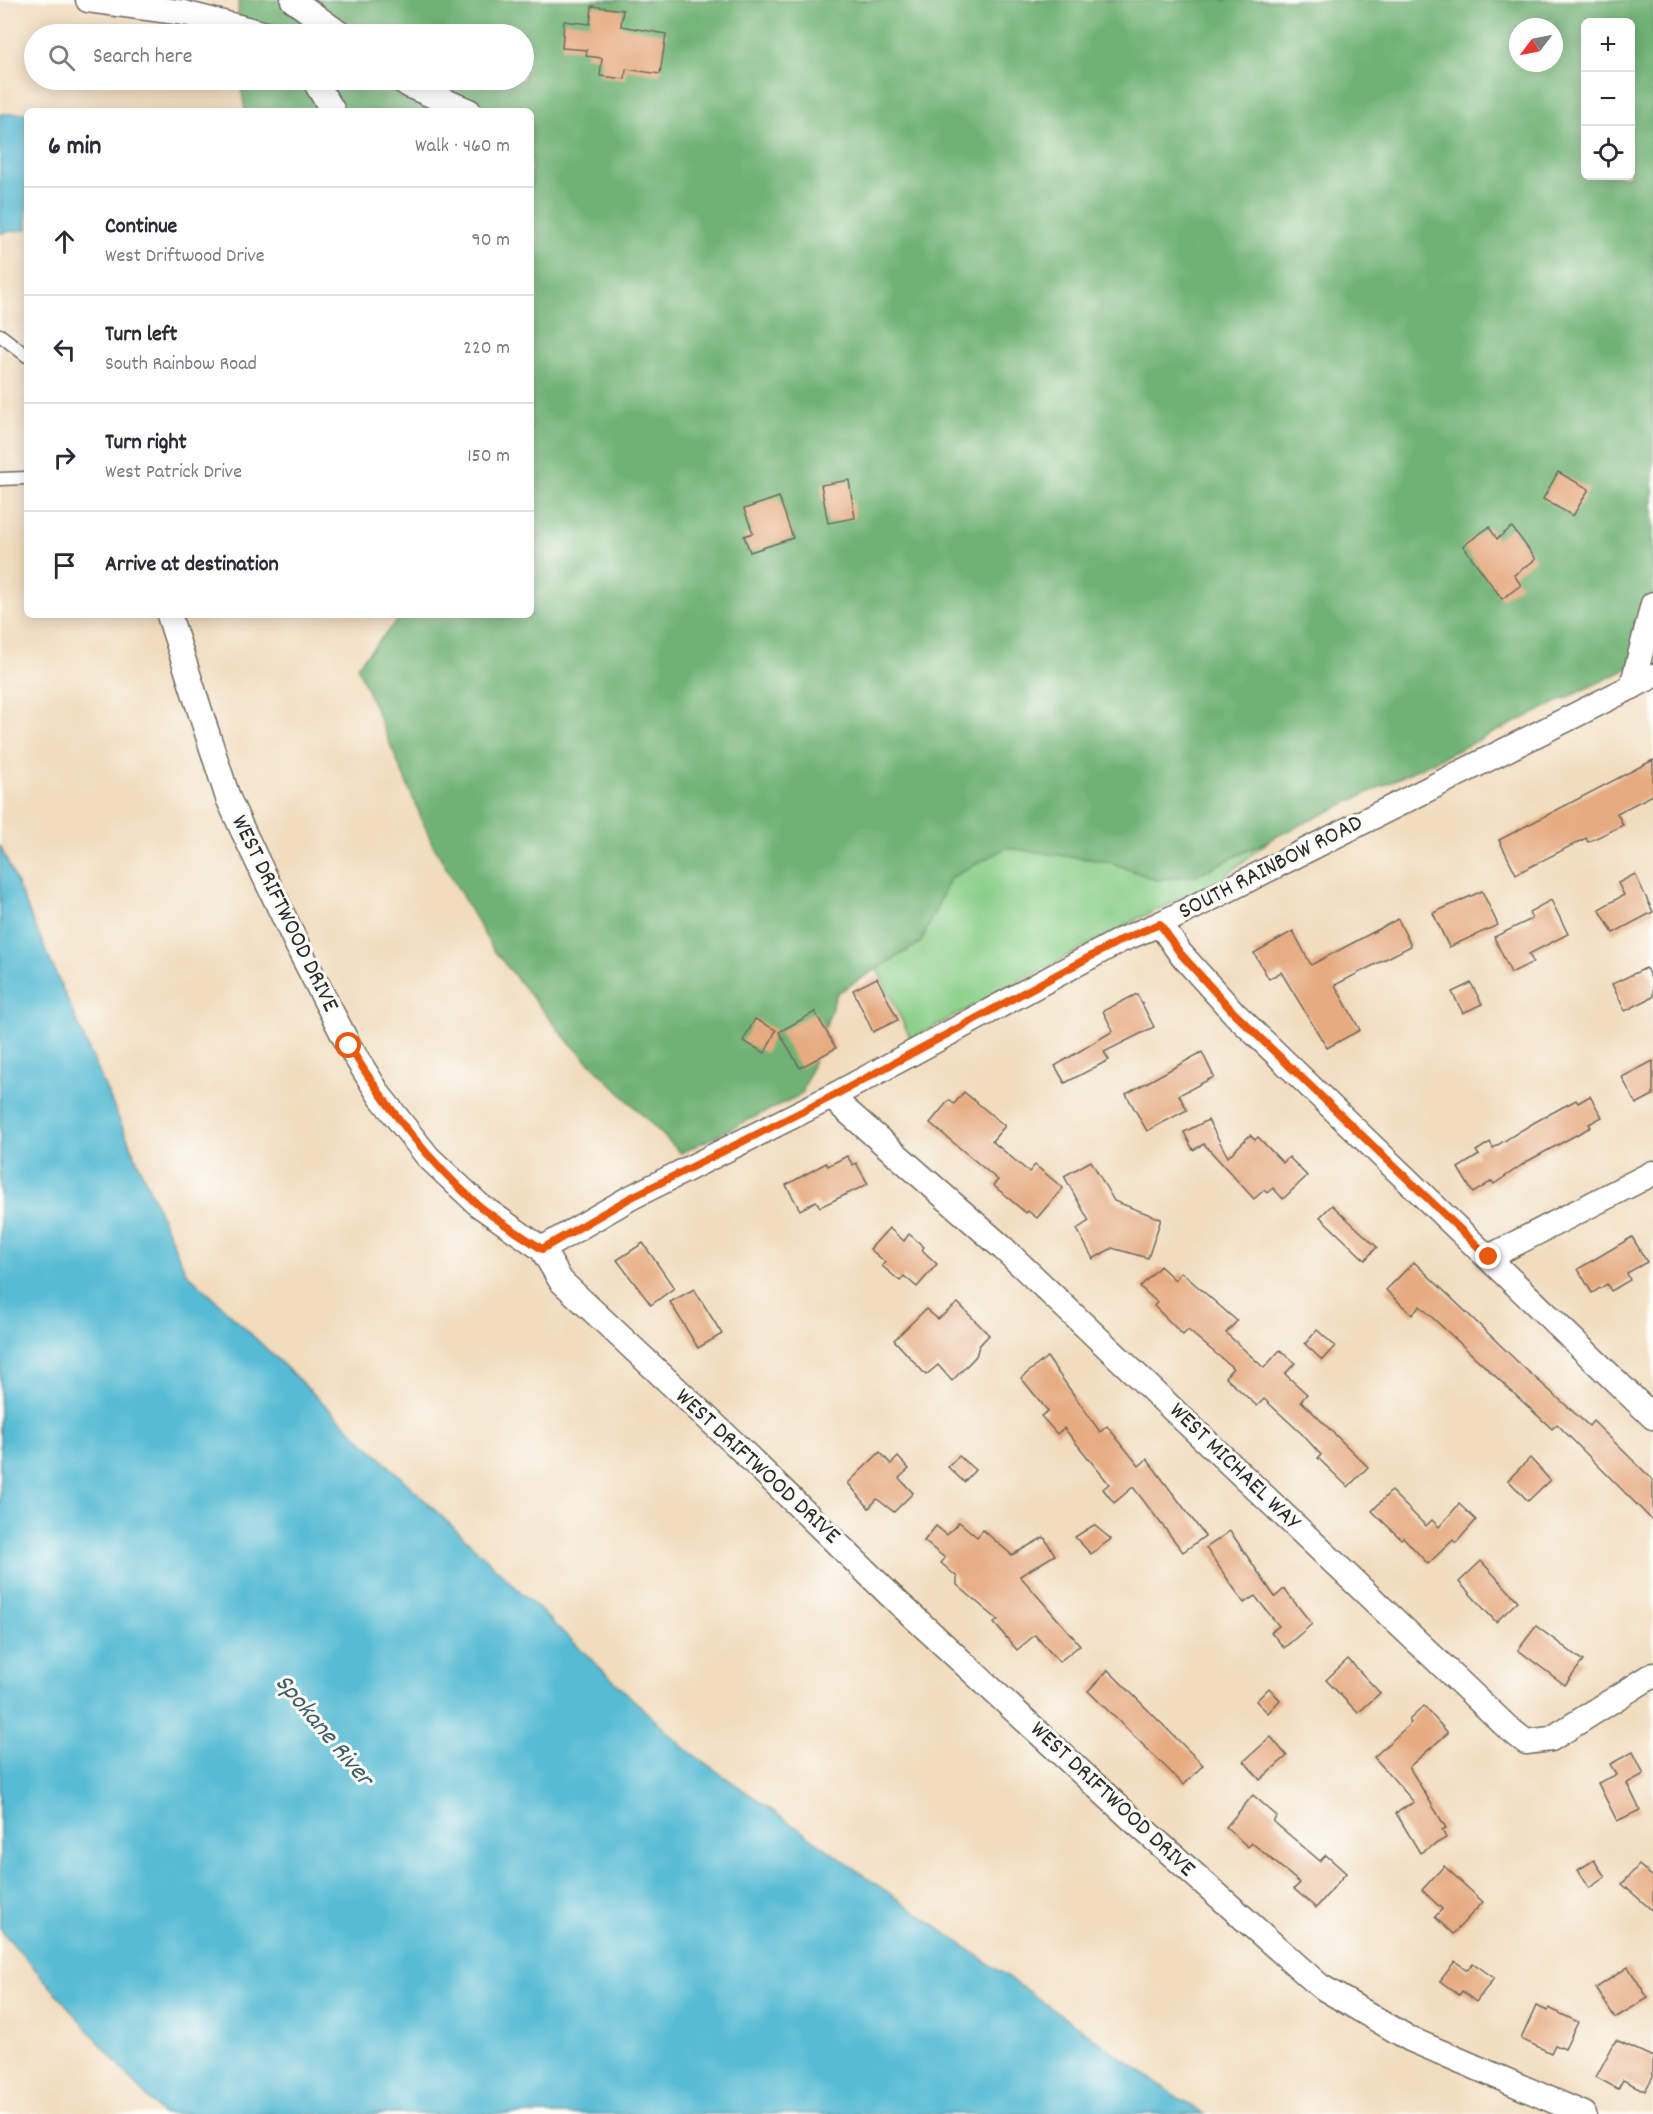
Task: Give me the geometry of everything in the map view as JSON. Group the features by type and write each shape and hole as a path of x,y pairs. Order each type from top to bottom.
{"street":[{"path":"88,0 184,13 227,24"},
{"path":"293,0 326,24"},
{"path":"320,90 331,108"},
{"path":"419,90 462,108"},
{"path":"1642,682 1653,604"},
{"name":"WEST DRIFTWOOD DRIVE","path":"171,618 228,798 301,953 349,1046 380,1096 428,1157 478,1205 542,1249 561,1281 733,1442 891,1596 1142,1829 1320,1986 1410,2039 1584,2114"},
{"name":"SOUTH RAINBOW ROAD","path":"542,1249 630,1198 831,1097 1121,940 1160,924 1642,682"},
{"path":"1160,924 1180,953 1234,1013 1653,1417"},
{"name":"WEST MICHAEL WAY","path":"831,1097 1004,1249 1507,1727 1526,1742 1551,1739 1653,1675"},
{"path":"1489,1257 1653,1173"}],"lane":[{"path":"0,335 24,354"},
{"path":"0,479 24,478"}],"green space":[{"path":"238,0 1653,0 1653,647 1650,658 1196,875 1156,880 1110,862 1006,848 950,878 921,942 837,993 802,1094 681,1153 566,1039 492,948 432,843 357,666 399,618 534,618 534,108 245,108 242,90 534,90 534,24 239,24"},
{"path":"1270,840 1216,883 1139,918 911,1039 877,969 921,942 950,878 1006,847 1110,862 1156,880 1196,875"}],"water":[{"path":"24,113 24,229 0,233 0,114"},
{"name":"Spokane River","path":"0,845 185,1271 684,1748 1180,2099 1205,2114 162,2114 0,1929"}],"building":[{"path":"592,6 623,10 621,26 666,34 660,74 626,69 625,79 600,76 602,58 586,56 587,50 562,48 564,21 590,24"},
{"path":"1558,472 1589,489 1573,516 1543,499"},
{"path":"849,480 855,518 828,523 821,485"},
{"path":"779,497 793,538 750,552 744,536 753,533 744,509"},
{"path":"1489,527 1497,539 1512,527 1536,559 1514,575 1521,585 1502,599 1463,546"},
{"path":"1653,760 1653,795 1617,813 1623,825 1588,842 1586,838 1516,874 1499,840"},
{"path":"1635,874 1653,912 1613,933 1599,909 1624,895 1618,883"},
{"path":"1482,891 1498,925 1449,947 1433,913"},
{"path":"1551,900 1568,934 1529,954 1533,962 1511,973 1494,937 1532,919 1529,912"},
{"path":"1398,919 1411,946 1335,985 1360,1030 1327,1048 1281,972 1269,979 1254,953 1293,931 1311,965"},
{"path":"1646,968 1653,983 1653,997 1625,1011 1612,984"},
{"path":"877,978 898,1020 873,1032 853,990"},
{"path":"1471,983 1482,1004 1463,1013 1452,992"},
{"path":"1137,994 1154,1027 1104,1052 1109,1060 1065,1083 1055,1066 1113,1031 1103,1011"},
{"path":"815,1012 836,1048 800,1068 779,1032"},
{"path":"755,1019 776,1030 765,1053 743,1041"},
{"path":"1202,1052 1214,1077 1179,1095 1187,1110 1147,1131 1126,1094"},
{"path":"1653,1061 1653,1095 1636,1104 1622,1077"},
{"path":"964,1092 1005,1126 992,1141 1029,1172 1035,1165 1063,1188 1037,1218 1028,1211 1026,1213 993,1185 998,1180 930,1123 949,1100 954,1104"},
{"path":"1590,1096 1602,1117 1589,1124 1591,1127 1528,1161 1494,1184 1492,1181 1473,1193 1458,1168 1479,1155 1476,1151 1490,1142 1493,1148 1576,1100 1578,1103"},
{"path":"1208,1120 1228,1157 1250,1135 1255,1140 1258,1137 1283,1163 1289,1157 1307,1176 1283,1199 1273,1188 1267,1193 1264,1190 1254,1199 1204,1144 1193,1150 1184,1132"},
{"path":"847,1156 853,1165 856,1163 868,1184 820,1207 816,1201 800,1210 786,1185 826,1163 828,1166"},
{"path":"1091,1161 1114,1201 1161,1219 1148,1258 1112,1248 1093,1259 1077,1229 1089,1221 1064,1176"},
{"path":"1332,1205 1377,1247 1365,1260 1320,1217"},
{"path":"889,1228 904,1241 909,1234 924,1247 922,1250 937,1264 917,1287 904,1276 900,1281 882,1266 885,1262 870,1249"},
{"path":"1632,1237 1647,1262 1627,1273 1630,1280 1611,1291 1607,1284 1592,1293 1578,1269"},
{"path":"643,1243 674,1288 651,1305 617,1260"},
{"path":"1414,1262 1520,1364 1589,1426 1593,1421 1653,1480 1653,1521 1557,1424 1552,1429 1420,1306 1412,1315 1386,1290"},
{"path":"1160,1266 1175,1280 1181,1272 1237,1321 1226,1333 1264,1368 1280,1350 1295,1363 1285,1374 1307,1394 1301,1401 1368,1467 1348,1487 1318,1458 1321,1455 1302,1434 1264,1399 1257,1406 1225,1377 1233,1368 1188,1330 1183,1335 1154,1306 1157,1302 1140,1287"},
{"path":"694,1289 722,1334 698,1348 670,1302"},
{"path":"958,1303 989,1335 979,1346 976,1356 952,1381 938,1365 926,1375 894,1340 926,1309 938,1319"},
{"path":"1317,1330 1335,1346 1322,1360 1305,1344"},
{"path":"1047,1357 1100,1432 1107,1426 1139,1466 1147,1459 1205,1536 1183,1552 1133,1487 1114,1503 1103,1489 1109,1484 1064,1428 1057,1434 1041,1416 1048,1411 1021,1378"},
{"path":"880,1452 891,1464 898,1457 909,1469 899,1478 913,1493 894,1512 877,1499 869,1508 848,1483"},
{"path":"959,1456 975,1470 964,1482 948,1467"},
{"path":"1530,1458 1550,1480 1528,1501 1508,1480"},
{"path":"1391,1491 1426,1526 1432,1520 1439,1527 1459,1504 1476,1520 1456,1543 1453,1540 1428,1564 1403,1537 1401,1539 1372,1511"},
{"path":"959,1522 977,1537 983,1530 1012,1555 1044,1537 1055,1555 1020,1576 1080,1645 1059,1662 1035,1635 1017,1650 994,1623 998,1620 957,1585 957,1577 941,1563 945,1558 924,1541 936,1526 947,1535"},
{"path":"1094,1525 1111,1539 1091,1554 1075,1537"},
{"path":"1230,1531 1275,1597 1284,1589 1312,1624 1284,1648 1271,1632 1279,1626 1255,1596 1244,1603 1206,1548"},
{"path":"1481,1561 1518,1601 1496,1622 1459,1582"},
{"path":"1536,1626 1583,1661 1565,1685 1518,1650"},
{"path":"1348,1659 1380,1693 1358,1713 1326,1680"},
{"path":"1108,1670 1203,1765 1184,1785 1088,1691"},
{"path":"1269,1688 1280,1700 1268,1713 1256,1701"},
{"path":"1424,1706 1448,1733 1409,1767 1446,1828 1442,1830 1446,1838 1420,1853 1396,1813 1414,1802 1374,1757 1411,1723 1409,1720"},
{"path":"1271,1737 1287,1756 1260,1780 1244,1761"},
{"path":"1633,1752 1644,1774 1627,1783 1640,1810 1617,1821 1598,1783 1616,1775 1610,1764"},
{"path":"1253,1795 1277,1816 1273,1821 1320,1861 1326,1855 1346,1873 1316,1908 1294,1889 1300,1883 1252,1843 1248,1847 1226,1827"},
{"path":"1594,1860 1605,1877 1589,1888 1578,1870"},
{"path":"1639,1865 1653,1877 1653,1911 1622,1884"},
{"path":"1444,1866 1483,1902 1453,1934 1435,1917 1442,1909 1422,1890"},
{"path":"1455,1961 1467,1970 1473,1963 1494,1978 1476,2002 1462,1991 1459,1995 1440,1981"},
{"path":"1628,1967 1648,1998 1615,2018 1596,1988"},
{"path":"1536,2006 1548,2011 1549,2008 1578,2022 1565,2049 1555,2045 1551,2053 1521,2039"},
{"path":"1616,2040 1653,2057 1653,2076 1645,2091 1623,2080 1618,2089 1596,2077"}],"route":[{"path":"349,1046 380,1096 428,1157 478,1205 542,1249 630,1198 831,1097 1121,940 1160,924 1180,953 1234,1013 1489,1257"}]}
